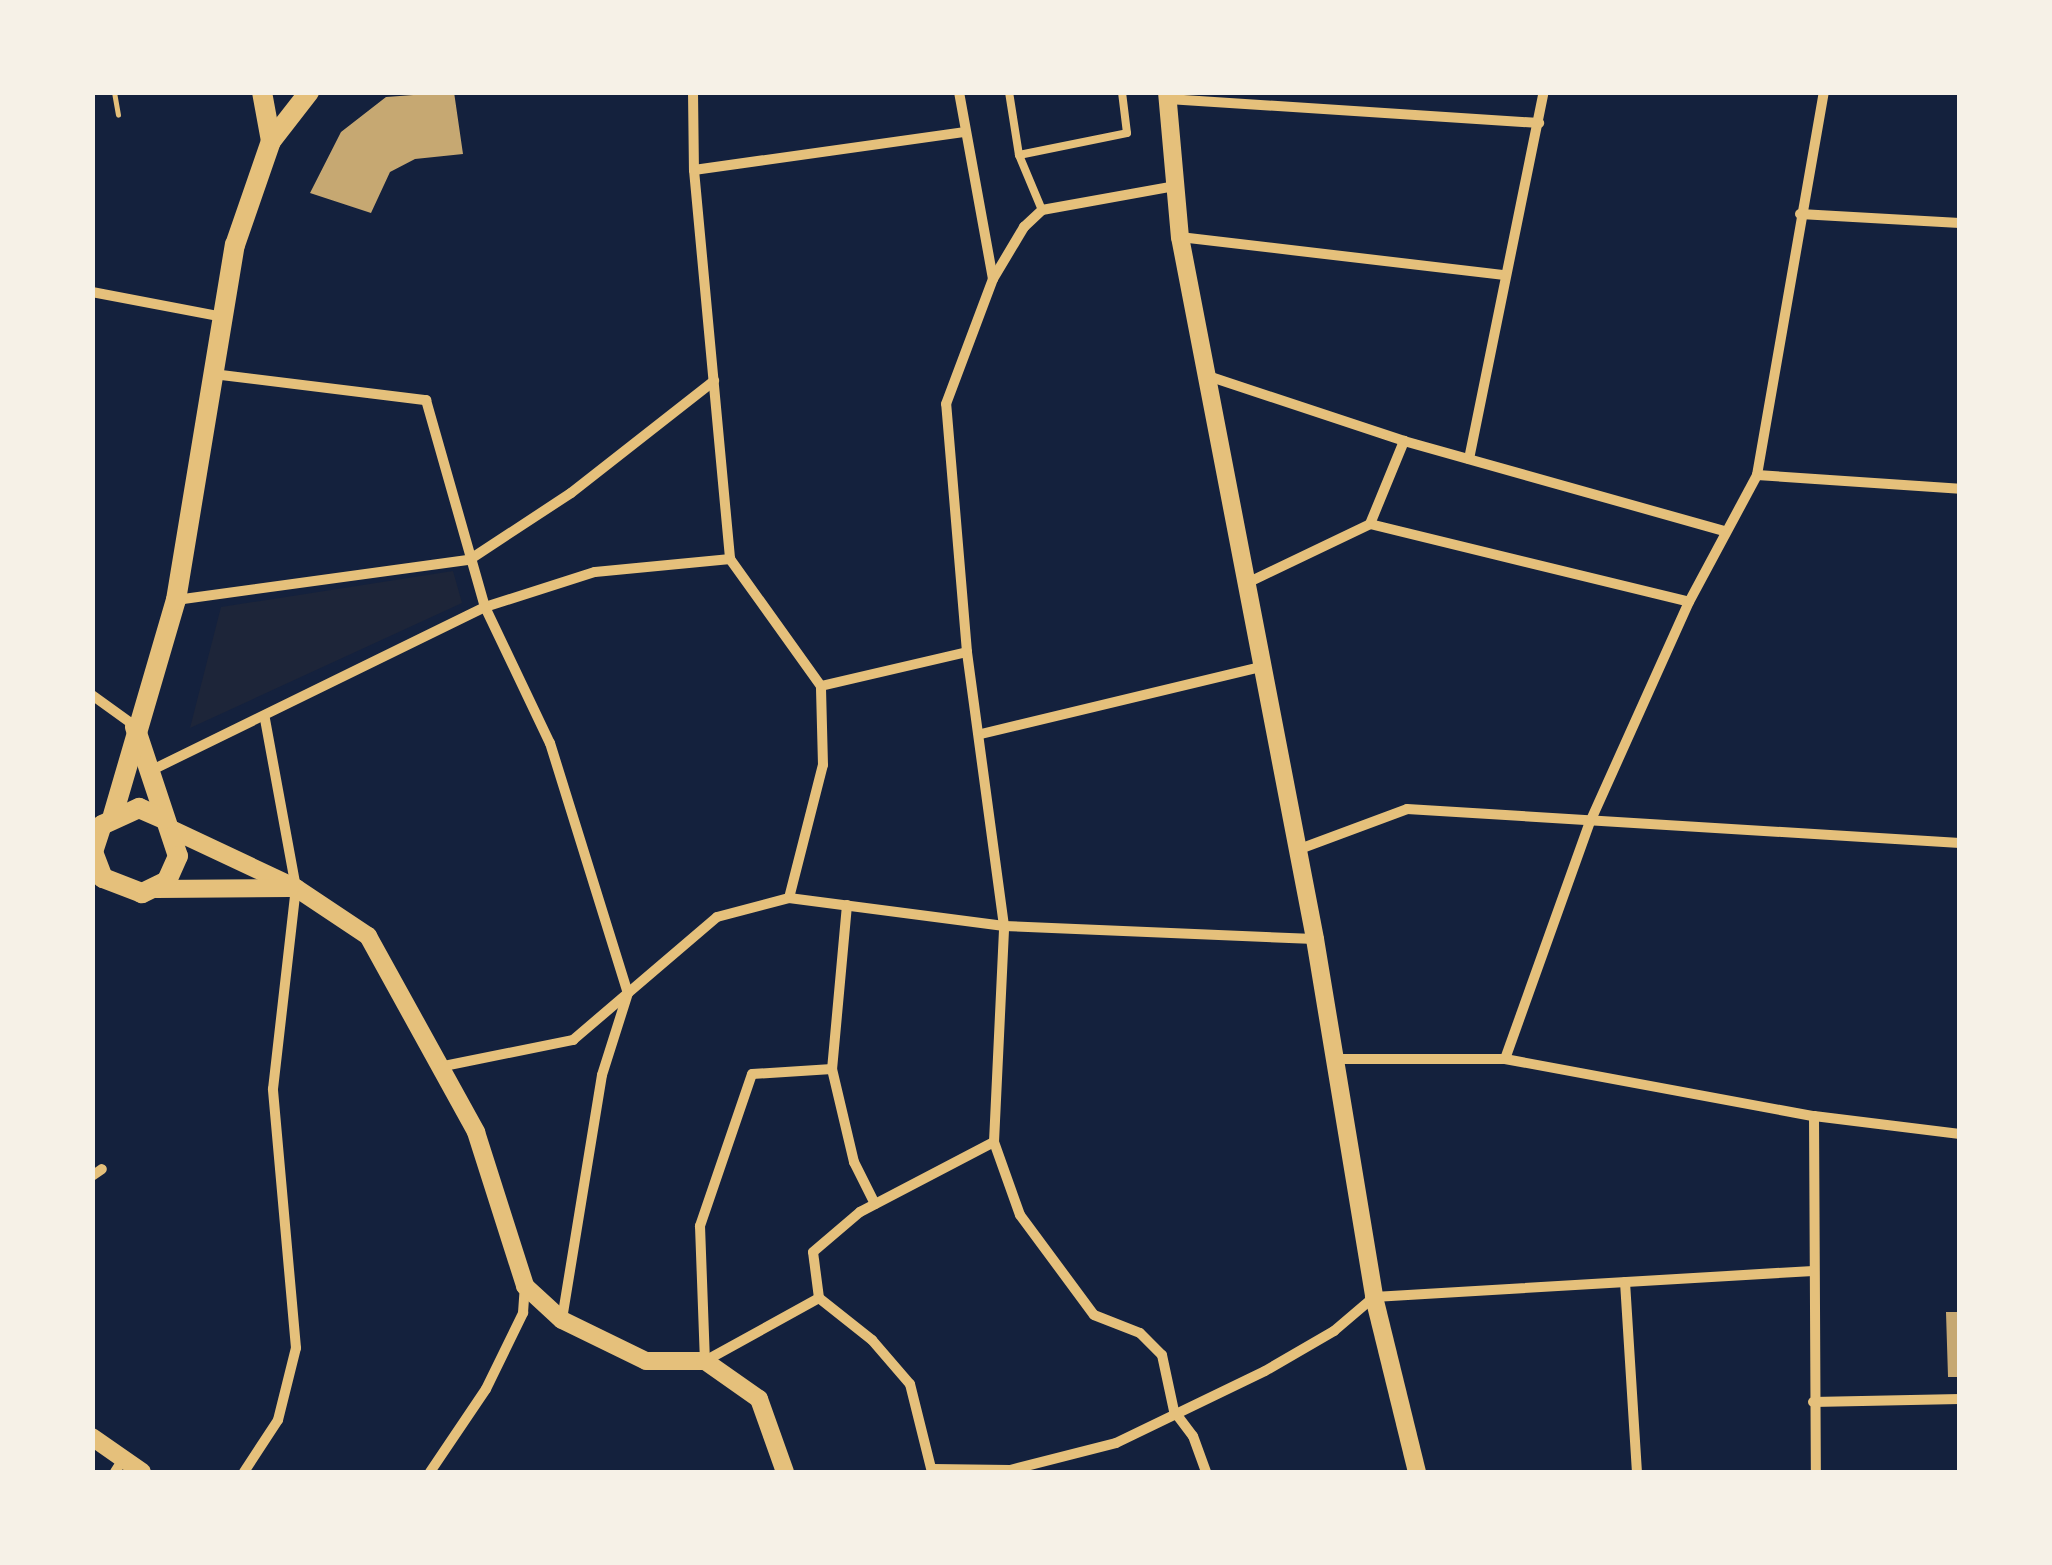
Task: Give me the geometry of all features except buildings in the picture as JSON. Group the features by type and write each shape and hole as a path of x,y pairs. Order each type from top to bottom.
{"main road":[{"path":"262,92 272,141"},
{"path":"283,92 306,92"},
{"path":"135,726 169,824 175,869 156,889 103,886 96,866 103,823 176,600 235,246 272,141 306,92"},
{"path":"103,823 139,808 169,824"}],"street":[{"path":"693,92 694,170 730,559 822,686 823,765 789,898"},
{"path":"958,92 993,279"},
{"path":"1469,458 1544,92"},
{"path":"1505,1060 1590,822 1689,602 1758,475 1824,92"},
{"path":"1417,1472 1374,1296 1316,939 1205,376 1180,237 1167,96 1539,122"},
{"path":"694,170 965,132"},
{"path":"1176,186 1042,210 1024,227 993,279 946,404 967,652 1004,926 994,1142 1020,1215 1094,1315 1140,1333 1162,1356 1174,1411 1193,1436 1206,1472"},
{"path":"1800,214 1960,223"},
{"path":"1180,237 1506,275"},
{"path":"92,292 223,317"},
{"path":"213,374 426,400 484,607 550,743 628,993 602,1076 562,1320"},
{"path":"1205,376 1404,440 1724,532"},
{"path":"176,600 469,560 571,493 714,380"},
{"path":"1370,524 1404,440"},
{"path":"1758,475 1960,489"},
{"path":"1245,584 1370,524 1689,602"},
{"path":"149,772 264,719 484,607 596,572 730,559"},
{"path":"822,686 967,652"},
{"path":"981,734 1261,667"},
{"path":"92,695 135,726"},
{"path":"244,1472 278,1420 296,1348 273,1089 296,888 264,719"},
{"path":"1298,850 1407,809 1960,843"},
{"path":"169,824 296,888 368,936 444,1066 476,1132 525,1286 523,1313 486,1389 430,1472"},
{"path":"156,889 296,888"},
{"path":"444,1066 573,1040 718,917 789,898 1004,926 1316,939"},
{"path":"847,906 832,1069 854,1162 875,1204"},
{"path":"1337,1059 1505,1060 1814,1116 1960,1134"},
{"path":"705,1362 700,1226 752,1074 832,1069"},
{"path":"1814,1116 1816,1472"},
{"path":"994,1142 875,1204 812,1252 820,1298 872,1340 910,1384 932,1471 1010,1470 1116,1443 1174,1411 1265,1371 1334,1330 1374,1296 1813,1271"},
{"path":"1625,1282 1638,1472"},
{"path":"525,1286 562,1320 646,1361 705,1362 820,1298"},
{"path":"705,1362 759,1399 786,1472"},
{"path":"1813,1402 1960,1399"},
{"path":"92,1437 119,1466 142,1472"}],"lane":[{"path":"1009,92 1019,156 1042,210"},
{"path":"1019,156 1127,134 1122,92"}],"path":[{"path":"114,92 118,115"}],"shaded area":[{"path":"453,571 462,603 190,728 221,607"}]}
